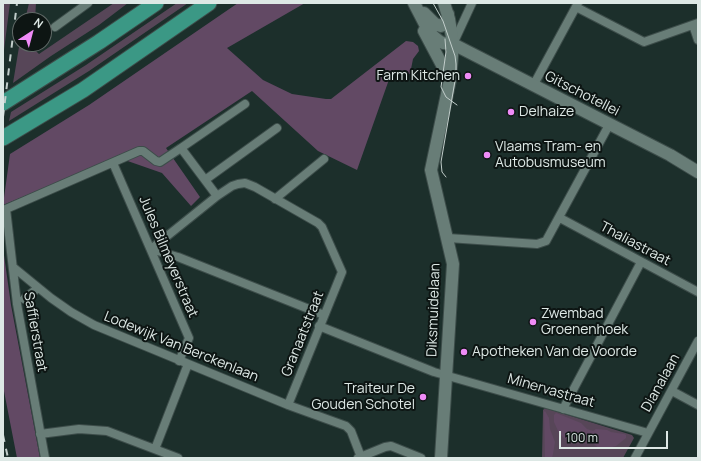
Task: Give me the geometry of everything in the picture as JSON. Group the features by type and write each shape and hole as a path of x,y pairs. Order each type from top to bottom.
{"highway":[{"path":"3,103 79,55 156,3"},
{"path":"3,138 83,90 209,3"}],"street":[{"path":"55,27 88,3"},
{"path":"414,3 432,22 438,26 443,26 446,24 448,14"},
{"path":"414,3 423,28 450,80"},
{"name":"Gitschotellei","path":"414,3 433,36 443,43 453,44 670,155 698,172"},
{"path":"444,3 448,14 453,44"},
{"name":"Diksmuidelaan","path":"441,458 453,264 431,170 450,80 453,44 472,3"},
{"path":"533,86 577,5 644,42 696,24 698,40"},
{"path":"113,163 139,151 143,151 156,161 160,162 245,104"},
{"path":"448,238 537,244 544,243 548,239 560,218 609,125"},
{"path":"205,180 277,128"},
{"path":"181,148 217,196"},
{"path":"151,249 217,196 232,186 246,183 275,198 324,159"},
{"name":"Saffierstraat","path":"45,458 16,304 6,209 113,163"},
{"name":"Jules Bilmeyerstraat","path":"113,163 189,338 179,361"},
{"name":"Granaatstraat","path":"275,198 318,223 322,227 342,272 288,405"},
{"name":"Thaliastraat","path":"560,218 698,292"},
{"path":"151,249 178,257 324,315"},
{"path":"563,408 641,262"},
{"name":"Lodewijk Van Berckenlaan","path":"12,266 38,288 71,312 94,325 288,405 346,426 351,431 360,457"},
{"path":"24,299 38,288"},
{"name":"Minervastraat","path":"320,326 434,372 648,433"},
{"name":"Dianalaan","path":"636,457 698,341"},
{"path":"155,449 188,364"},
{"path":"672,391 698,405"},
{"path":"40,434 79,429 107,431 178,458"},
{"path":"360,457 391,446 421,458"}],"shaded area":[{"path":"3,3 10,3 3,58"},
{"path":"29,3 36,3 35,12 27,12"},
{"path":"114,3 128,3 99,25 13,83 18,52 37,52 39,54 42,52 52,52 52,45"},
{"path":"177,3 188,3 89,71 9,121 11,112 86,65"},
{"path":"238,3 305,3 227,48 263,80 292,94 331,99 406,41 413,42 418,46 419,51 413,59 410,74 392,71 357,170 318,151 252,91 166,148 200,197 191,206 162,173 119,158 3,205 10,154 89,105"},
{"path":"3,248 11,305 40,458 17,458 3,386"},
{"path":"545,408 632,435 634,438 623,458 542,458 543,410"},
{"path":"545,411 549,418 550,429 555,442 552,458 545,458"},
{"path":"556,413 581,423 587,429 593,431 596,429 607,430 624,434 626,435 626,438 616,446 605,449 597,447 593,443 591,435 581,432 565,439 559,433 554,422 554,415"}],"tram line":[{"path":"433,3 443,21 455,56 456,64 456,75 441,162 442,172 446,177"},
{"path":"445,39 446,52 441,87 446,97 457,105"}],"railway":[{"path":"3,117 17,3"},
{"path":"3,435 8,458"}],"place":[{"name":"Farm Kitchen","path":"468,76"},
{"name":"Delhaize","path":"511,112"},
{"name":"Vlaams Tram- en Autobusmuseum","path":"487,155"},
{"name":"Zwembad Groenenhoek","path":"533,322"},
{"name":"Apotheken Van de Voorde","path":"464,352"},
{"name":"Traiteur De Gouden Schotel","path":"423,397"}]}
